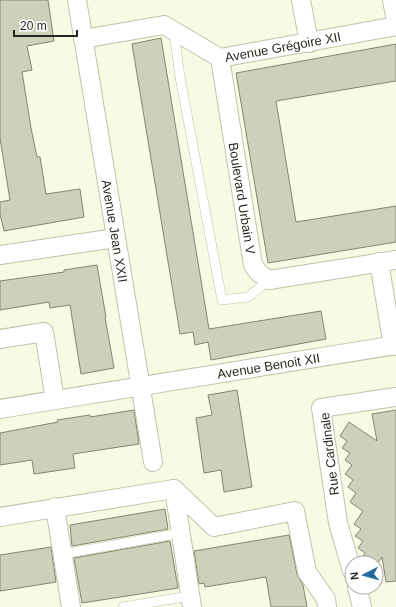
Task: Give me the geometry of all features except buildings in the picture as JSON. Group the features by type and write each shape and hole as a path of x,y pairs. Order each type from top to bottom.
{"street":[{"name":"Avenue Jean XXII","path":"77,0 153,462"},
{"path":"301,0 309,43"},
{"path":"392,0 396,21"},
{"name":"Avenue Grégoire XII","path":"83,39 164,24 220,58 396,26"},
{"name":"Boulevard Urbain V","path":"220,58 253,265 259,273 269,280"},
{"path":"0,255 116,238"},
{"path":"269,280 388,261 395,346"},
{"path":"0,339 44,332 55,400"},
{"name":"Avenue Benoit XII","path":"0,409 395,346"},
{"name":"Rue Cardinale","path":"347,555 338,523 321,408 396,397"},
{"path":"0,517 174,489"},
{"path":"174,489 191,602"},
{"path":"174,489 214,527 295,511 307,572 326,599 327,607"},
{"path":"55,508 71,607"},
{"path":"358,595 362,607"}],"lane":[{"path":"174,30 180,77 222,300 248,297 269,280"},
{"path":"63,554 181,533"},
{"path":"123,607 191,602"}]}
